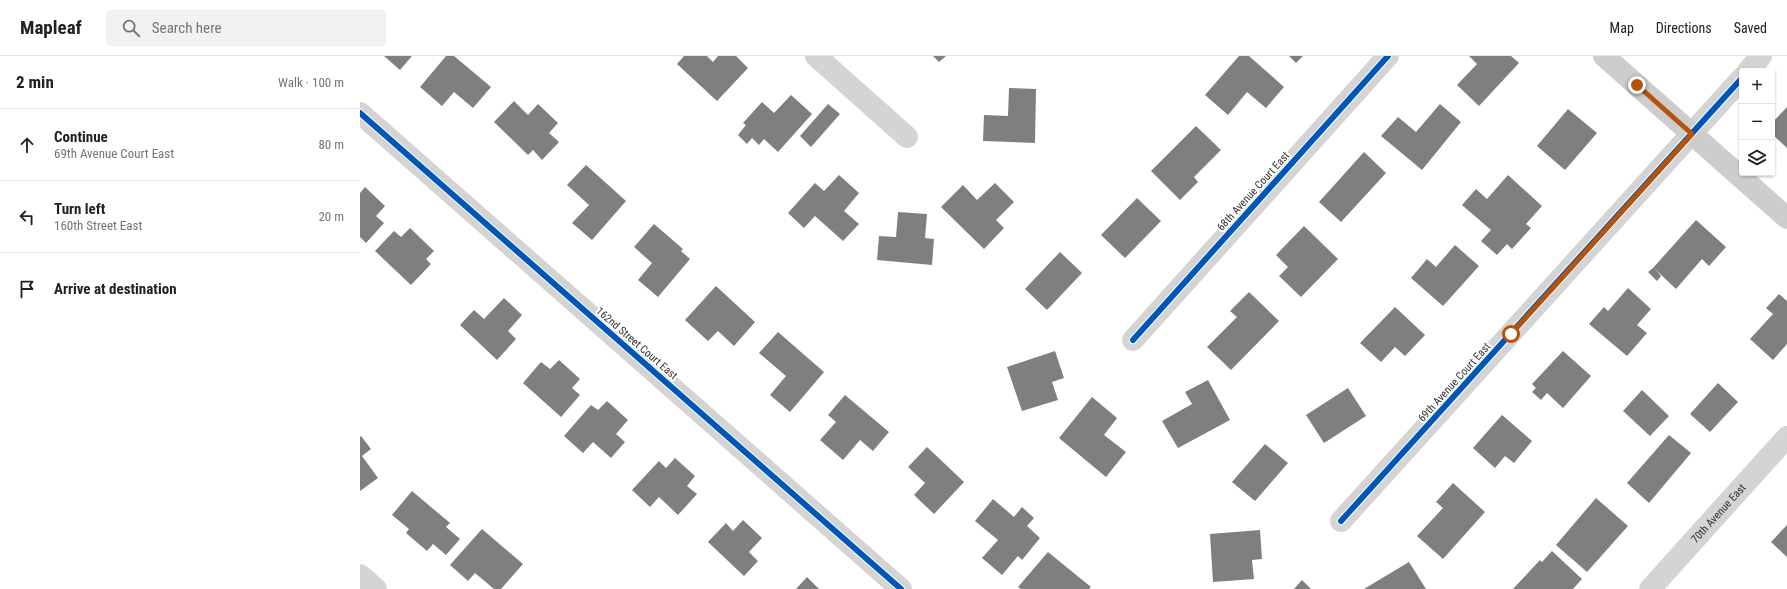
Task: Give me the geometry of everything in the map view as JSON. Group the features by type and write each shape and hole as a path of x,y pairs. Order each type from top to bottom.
{"main road":[{"path":"1604,56 1787,218"}],"street":[{"path":"816,56 907,137"},
{"name":"68th Avenue Court East","path":"1133,340 1388,56"},
{"path":"1751,68 1761,56"},
{"name":"69th Avenue Court East","path":"1341,521 1739,81"},
{"name":"162nd Street Court East","path":"360,113 901,589"},
{"name":"70th Avenue East","path":"1650,589 1786,440"},
{"path":"360,575 376,589"}],"building":[{"path":"384,56 412,56 400,70"},
{"path":"446,56 454,56 491,87 473,108 454,92 442,106 420,87"},
{"path":"684,56 707,56 713,62 718,56 736,56 748,68 717,101 677,64"},
{"path":"933,56 946,56 939,62"},
{"path":"1239,56 1249,56 1284,87 1266,108 1247,92 1228,115 1205,95"},
{"path":"1289,56 1303,56 1296,63"},
{"path":"1469,56 1511,56 1519,63 1479,106 1457,85 1477,64"},
{"path":"1009,88 1036,89 1035,143 983,141 984,115 1008,116"},
{"path":"791,95 812,114 778,152 764,139 759,145 752,138 747,144 738,135 746,125 743,123 762,102 774,113"},
{"path":"514,101 528,115 538,104 558,123 549,133 559,142 542,160 533,150 528,155 494,122"},
{"path":"828,104 840,114 811,147 800,136"},
{"path":"1440,104 1461,122 1422,170 1381,136 1398,117 1416,132"},
{"path":"1787,107 1787,148 1775,137 1775,120"},
{"path":"1568,109 1597,133 1565,170 1537,146"},
{"path":"1196,126 1221,150 1194,177 1198,182 1180,200 1151,171"},
{"path":"1364,152 1386,173 1341,222 1319,202"},
{"path":"586,165 626,201 592,240 572,223 589,205 567,185"},
{"path":"839,175 859,193 844,211 859,224 843,241 815,216 804,228 788,213 815,183 824,191"},
{"path":"1508,175 1542,206 1526,224 1531,228 1512,249 1507,244 1497,255 1481,241 1491,230 1462,205 1476,189 1487,199"},
{"path":"995,183 1014,202 996,220 1004,228 984,249 941,207 963,185 977,200"},
{"path":"365,187 385,206 376,216 384,223 366,243 360,237 360,193"},
{"path":"1137,198 1161,221 1125,258 1101,235"},
{"path":"898,212 927,214 925,238 934,239 932,265 877,260 879,236 896,237"},
{"path":"1696,220 1726,247 1709,266 1702,259 1676,289 1655,269 1661,276 1657,281 1648,272"},
{"path":"654,224 683,249 681,251 690,259 658,297 638,280 652,263 634,247"},
{"path":"1304,226 1338,259 1301,297 1279,276 1288,267 1276,255"},
{"path":"410,228 434,251 426,259 431,264 411,285 375,251 394,231 401,237"},
{"path":"1455,245 1479,266 1443,306 1411,278 1427,259 1436,267"},
{"path":"1060,252 1082,273 1047,310 1025,289"},
{"path":"716,286 755,322 734,346 718,331 708,341 685,320"},
{"path":"1628,288 1651,309 1637,325 1647,333 1627,356 1589,324 1604,307 1608,311"},
{"path":"1249,292 1279,321 1231,370 1207,347 1237,317 1230,311"},
{"path":"1779,294 1787,301 1787,344 1773,360 1750,339 1773,314 1766,308"},
{"path":"504,298 522,315 508,331 516,339 497,360 460,325 474,310 484,319"},
{"path":"1395,307 1425,335 1405,356 1395,347 1381,362 1360,343"},
{"path":"778,332 824,372 790,412 770,395 786,376 759,353"},
{"path":"1055,351 1064,378 1052,382 1058,400 1022,411 1007,367"},
{"path":"1563,351 1591,376 1563,408 1547,393 1541,400 1532,392 1536,388 1532,384"},
{"path":"559,360 580,379 572,388 580,395 561,417 523,383 541,362 550,369"},
{"path":"1208,380 1230,420 1178,448 1162,421 1192,404 1185,392"},
{"path":"1718,383 1738,402 1710,432 1690,414"},
{"path":"1348,388 1366,416 1324,443 1306,415"},
{"path":"1642,390 1669,416 1650,436 1623,411"},
{"path":"845,395 889,432 873,451 860,440 843,460 820,440 836,422 828,415"},
{"path":"1092,397 1117,418 1104,435 1126,452 1106,477 1059,438"},
{"path":"607,401 628,420 616,434 625,442 611,458 593,442 583,453 564,436 591,405 598,410"},
{"path":"1502,415 1532,441 1514,463 1505,456 1495,468 1473,448"},
{"path":"1669,435 1691,453 1649,503 1627,483"},
{"path":"361,436 371,449 362,456 378,478 360,491 360,437"},
{"path":"1265,444 1288,463 1255,501 1232,482"},
{"path":"927,447 964,482 934,514 914,495 925,483 908,467"},
{"path":"675,458 695,476 687,486 697,494 678,515 659,497 650,507 632,490 659,461 666,468"},
{"path":"1453,483 1485,512 1443,559 1417,536 1443,508 1436,502"},
{"path":"412,491 450,523 446,527 460,539 446,555 433,544 427,551 406,533 409,529 392,515"},
{"path":"1596,498 1628,526 1587,572 1556,545"},
{"path":"993,499 1014,517 1022,507 1034,518 1027,526 1040,538 1022,560 1018,556 1002,575 982,558 998,540 975,521"},
{"path":"743,520 762,538 749,552 758,561 744,576 708,542 726,523 733,531"},
{"path":"1787,525 1787,557 1771,542"},
{"path":"482,529 523,564 501,589 494,589 475,573 468,581 450,565"},
{"path":"1260,530 1262,559 1252,560 1254,579 1213,582 1210,534"},
{"path":"1552,551 1582,579 1573,589 1513,589 1540,560 1542,562"},
{"path":"1048,552 1091,587 1089,589 1021,589 1018,587"},
{"path":"1409,562 1426,589 1364,589"},
{"path":"807,577 819,589 796,589"},
{"path":"1302,580 1311,589 1294,589"}],"cycle path":[{"path":"1133,340 1388,56"},
{"path":"1341,521 1739,81"},
{"path":"360,113 901,589"}],"route":[{"path":"1511,334 1692,134 1637,85"}]}
